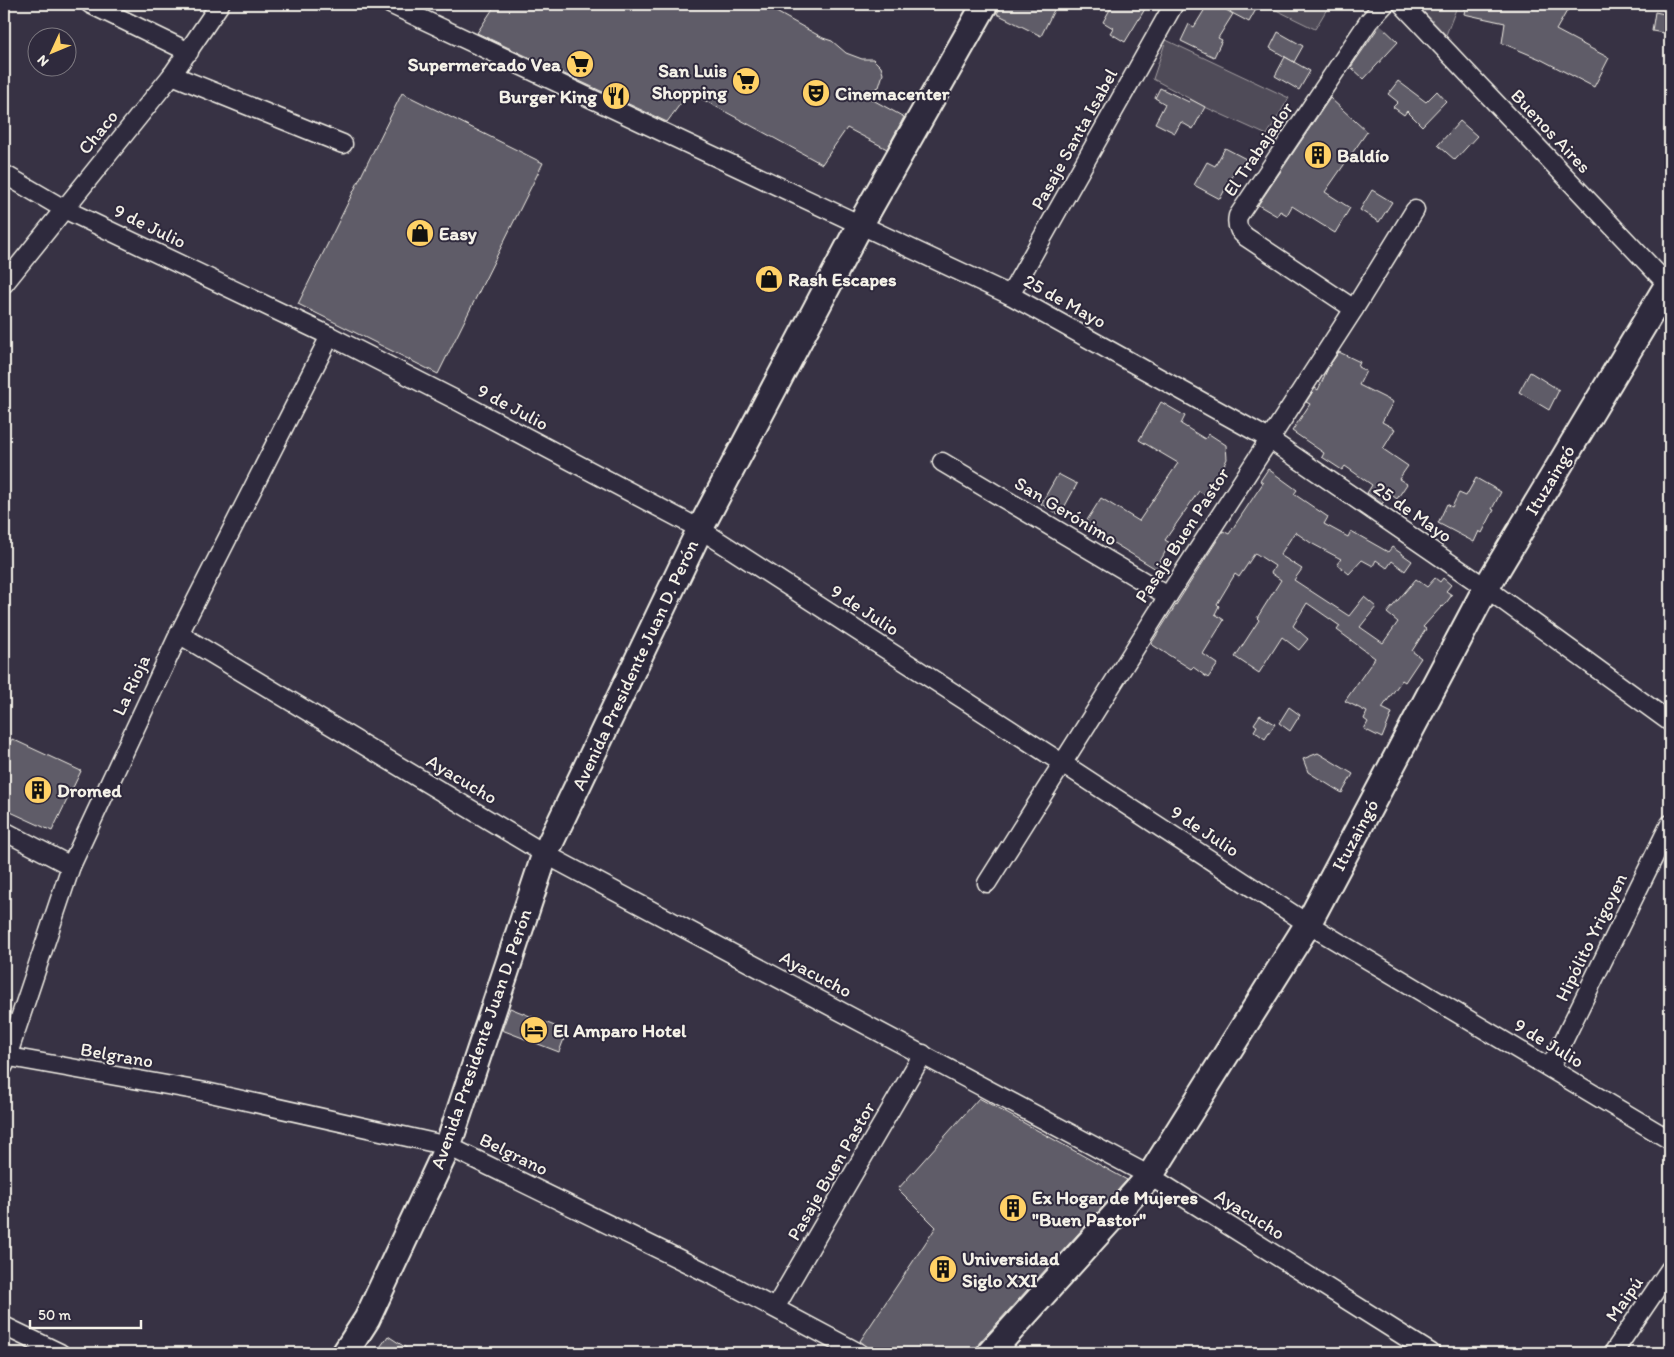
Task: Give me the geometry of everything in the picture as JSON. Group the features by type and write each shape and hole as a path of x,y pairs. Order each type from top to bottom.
{"street":[{"path":"90,4 188,52"},
{"name":"Chaco","path":"4,284 172,75 220,4"},
{"name":"25 de Mayo","path":"390,4 1010,295 1269,439 1486,588 1670,722"},
{"name":"Avenida Presidente Juan D. Perón","path":"345,1353 366,1319 448,1146 545,854 700,529 860,225 985,4"},
{"name":"Pasaje Santa Isabel","path":"1010,295 1174,4"},
{"name":"El Trabajador","path":"1354,309 1240,233 1236,222 1238,216 1369,21 1385,4"},
{"name":"Buenos Aires","path":"1402,4 1669,284"},
{"path":"172,75 343,144"},
{"name":"9 de Julio","path":"4,174 64,208 330,336 452,398 700,529 1308,924 1670,1140"},
{"name":"Pasaje Buen Pastor","path":"986,883 1168,596 1354,309 1415,210"},
{"name":"Ituzaingó","path":"990,1353 1150,1176 1308,924 1486,588 1669,284"},
{"name":"La Rioja","path":"5,1059 71,866 179,634 330,336"},
{"name":"San Gerónimo","path":"942,462 1168,596"},
{"name":"Ayacucho","path":"179,634 545,854 1150,1176 1431,1353"},
{"name":"Hipólito Yrigoyen","path":"1550,1068 1670,824"},
{"path":"4,831 71,866"},
{"name":"Pasaje Buen Pastor","path":"775,1308 923,1054"},
{"name":"Belgrano","path":"5,1059 206,1092 448,1146 716,1277 859,1353"},
{"name":"Maipú","path":"1613,1353 1670,1270"},
{"path":"4,1326 60,1353"}],"shaded area":[{"path":"1264,4 1330,4 1315,29"},
{"path":"1416,4 1458,4 1446,35"},
{"path":"1166,40 1289,98 1267,135 1205,107 1153,79"}],"building":[{"name":"San Luis Shopping","path":"496,4 762,4 823,38 832,41 846,53 862,59 873,59 881,67 883,74 879,87 862,94 904,117 887,149 847,128 822,164 689,92 667,122 477,33"},
{"path":"1002,4 1057,4 1041,36 997,14"},
{"path":"1113,4 1148,4 1125,42 1110,33 1113,28 1103,22"},
{"path":"1208,4 1216,4 1233,14 1218,38 1222,40 1214,57 1181,41 1189,24 1194,27"},
{"path":"1234,4 1259,4 1249,22 1230,12"},
{"path":"1466,4 1571,4 1556,30 1609,58 1594,87 1540,59 1502,43 1505,23 1464,14"},
{"path":"1655,12 1670,15 1670,34 1652,31"},
{"path":"1380,25 1398,42 1364,79 1351,67"},
{"path":"1278,32 1303,46 1294,62 1270,48"},
{"path":"1285,57 1310,71 1299,90 1275,76"},
{"path":"1398,81 1426,102 1437,91 1446,101 1422,126 1407,111 1404,115 1393,107 1398,102 1388,94"},
{"path":"1160,88 1189,102 1190,99 1205,107 1193,129 1181,122 1175,133 1155,123 1165,104 1155,98"},
{"name":"Easy","path":"402,93 543,163 438,374 298,304"},
{"name":"Baldío","path":"1330,98 1367,132 1325,192 1350,208 1335,233 1292,206 1287,215 1280,211 1277,216 1258,205"},
{"path":"1460,121 1477,136 1455,160 1438,145"},
{"path":"1225,148 1246,159 1239,172 1235,170 1220,199 1194,185 1207,162 1215,166"},
{"path":"1372,190 1392,202 1379,222 1360,210"},
{"path":"1339,352 1360,362 1358,367 1366,371 1359,385 1393,402 1382,422 1395,429 1383,449 1408,466 1399,479 1407,484 1397,499 1389,493 1382,504 1367,493 1372,485 1345,466 1342,470 1322,457 1324,453 1292,431 1310,404 1306,402 1315,388 1318,390 1329,366"},
{"path":"1530,372 1559,390 1549,410 1519,392"},
{"path":"1161,402 1185,416 1181,424 1205,439 1209,434 1226,445 1227,459 1208,497 1199,491 1165,540 1170,543 1156,569 1084,525 1101,498 1139,521 1178,463 1139,440"},
{"path":"1268,469 1297,490 1294,494 1328,517 1324,524 1348,537 1351,531 1388,552 1392,547 1412,561 1405,571 1392,561 1387,568 1376,560 1373,566 1362,560 1349,574 1337,564 1341,559 1295,532 1280,555 1302,569 1294,580 1349,616 1364,597 1376,607 1360,627 1383,643 1398,622 1387,613 1416,579 1427,587 1435,578 1440,582 1443,578 1451,585 1446,591 1452,595 1423,627 1426,629 1412,651 1421,658 1405,682 1402,680 1382,708 1392,713 1382,738 1364,729 1368,722 1364,719 1367,712 1345,701 1375,658 1337,630 1340,626 1307,603 1293,626 1308,639 1299,650 1282,637 1259,673 1235,657 1259,620 1257,618 1281,580 1271,573 1275,566 1255,553 1239,577 1235,574 1217,604 1219,606 1215,614 1224,620 1203,654 1218,664 1208,678 1193,667 1191,669 1151,644 1223,531 1229,534 1263,483 1260,481"},
{"path":"1058,474 1077,484 1060,515 1041,504"},
{"path":"1476,478 1501,492 1482,533 1479,531 1474,542 1438,523 1447,504 1452,507 1459,493 1466,496"},
{"path":"1289,707 1300,715 1290,731 1279,723"},
{"path":"1260,715 1275,724 1265,739 1254,731 1257,726 1254,724"},
{"name":"Dromed","path":"12,739 81,771 52,831 4,809 4,753"},
{"path":"1318,753 1353,774 1342,793 1308,772 1303,759"},
{"name":"El Amparo Hotel","path":"510,1008 567,1031 559,1052 502,1030"},
{"name":"Ex Hogar de Mujeres \"Buen Pastor\"","path":"979,1098 1127,1180 979,1343 976,1353 870,1353 868,1347 860,1341 936,1227 898,1189"},
{"path":"388,1336 414,1353 376,1353"}],"place":[{"name":"Supermercado Vea","path":"580,64"},
{"name":"San Luis Shopping","path":"746,81"},
{"name":"Cinemacenter","path":"816,93"},
{"name":"Burger King","path":"616,96"},
{"name":"Baldío","path":"1318,155"},
{"name":"Easy","path":"420,233"},
{"name":"Rash Escapes","path":"769,279"},
{"name":"Dromed","path":"38,790"},
{"name":"El Amparo Hotel","path":"534,1030"},
{"name":"Ex Hogar de Mujeres \"Buen Pastor\"","path":"1013,1208"},
{"name":"Universidad Siglo XXI","path":"943,1269"}]}
